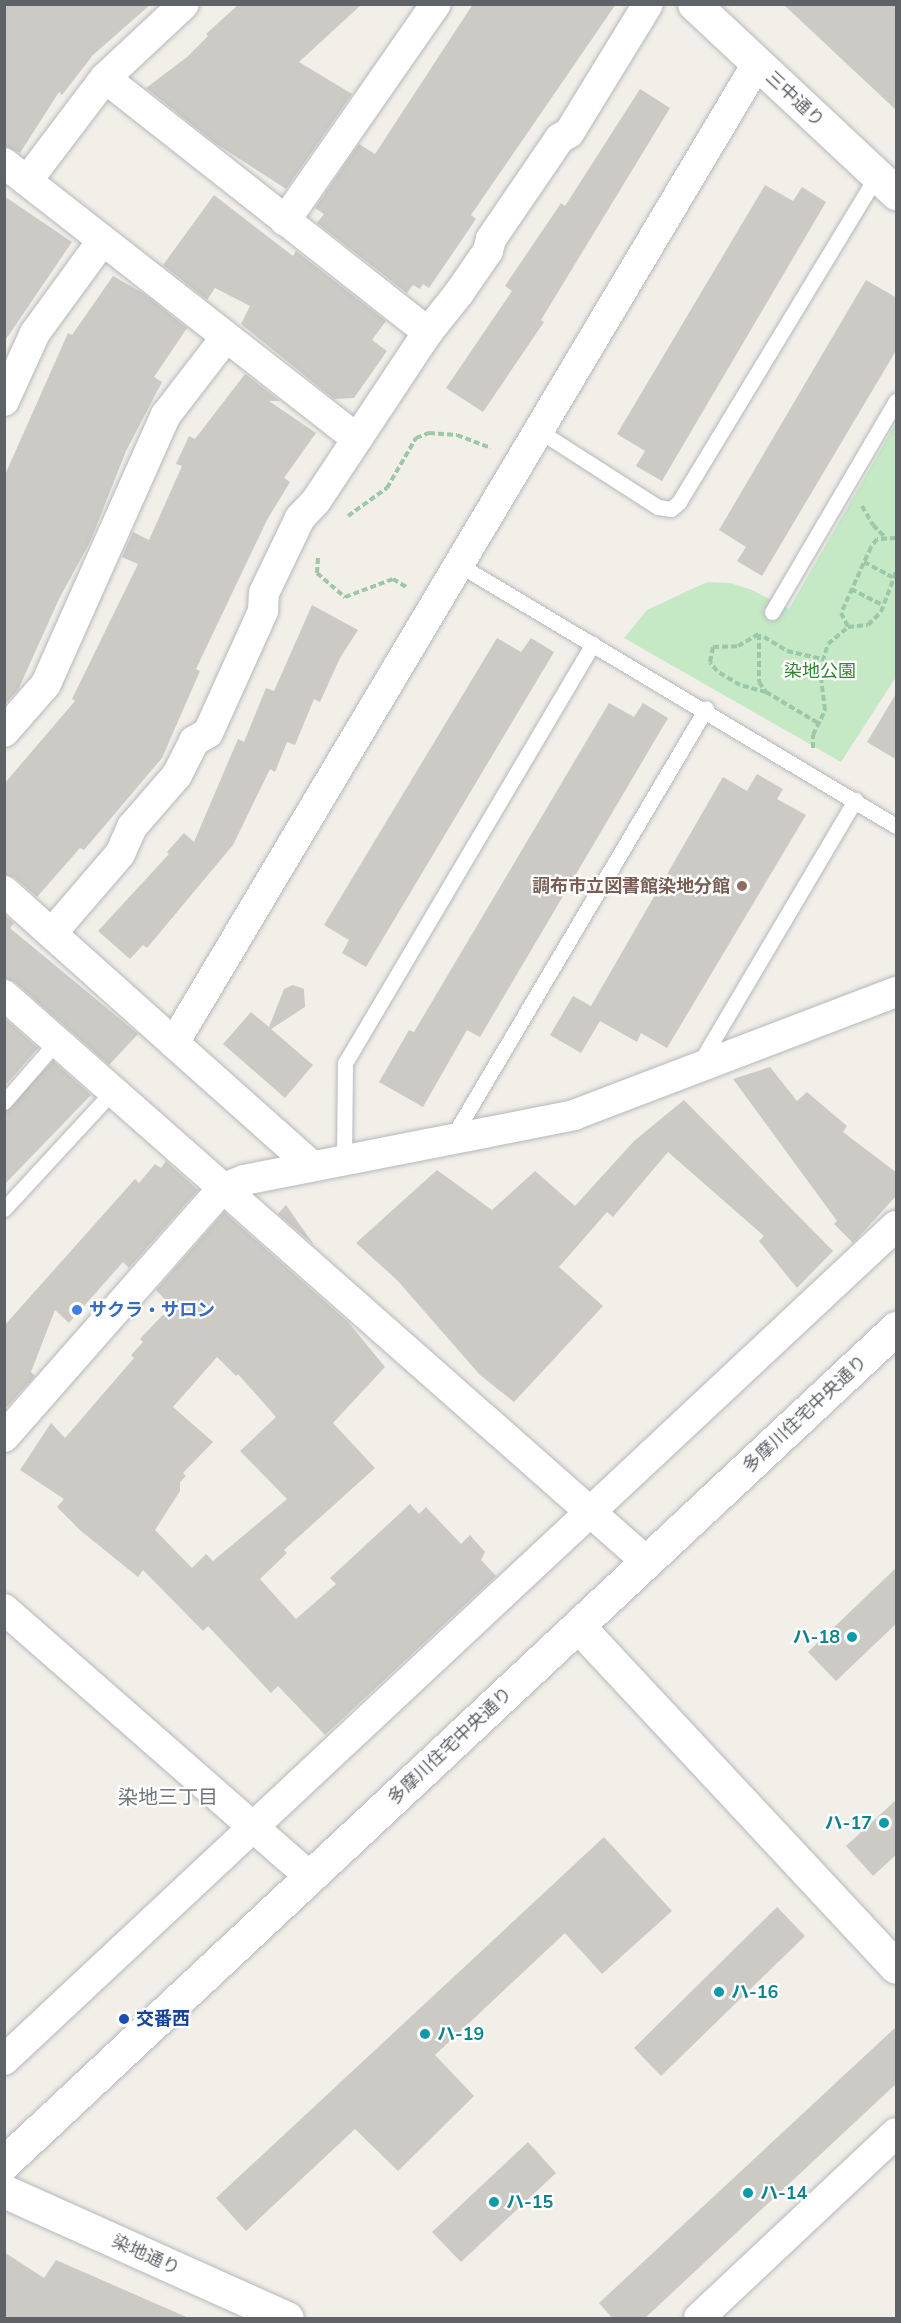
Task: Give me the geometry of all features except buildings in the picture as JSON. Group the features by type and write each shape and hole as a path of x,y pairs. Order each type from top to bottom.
{"street":[{"path":"184,4 105,78 16,172 357,440"},
{"path":"285,221 436,4"},
{"path":"52,933 120,854 132,827 177,775 194,741 208,733 263,610 264,593 300,518 316,501 428,332 488,251 491,239 560,138 569,133 648,4"},
{"name":"三中通り","path":"694,4 887,184"},
{"path":"174,1043 542,432 757,64"},
{"path":"105,78 428,332"},
{"path":"4,401 35,333 102,241"},
{"path":"4,732 46,684 166,415 226,338"},
{"path":"4,891 312,1166"},
{"path":"4,1437 222,1189 244,1180 574,1115 897,992"},
{"path":"4,995 647,1562"},
{"path":"4,2060 252,1825 897,1226"},
{"name":"多摩川住宅中央通り","path":"4,2163 647,1562 891,1342"},
{"path":"4,1609 310,1877"},
{"path":"578,1626 897,1967"},
{"path":"699,2319 897,2133"},
{"name":"染地通り","path":"4,2191 287,2319"}],"lane":[{"path":"542,432 658,507 671,509 679,502 887,184"},
{"path":"772,612 897,401"},
{"path":"461,566 706,709 897,826"},
{"path":"344,1159 345,1063 593,644"},
{"path":"450,1141 706,709"},
{"path":"696,1069 855,800"},
{"path":"4,1102 57,1041"},
{"path":"4,1209 112,1092"}],"path":[{"path":"342,522 387,488 416,438 429,433 457,435 500,452"},
{"path":"848,483 855,487 873,525 885,536"},
{"path":"848,627 841,613 864,562 877,539 885,536 897,538"},
{"path":"318,553 318,573 345,597 393,579 414,591"},
{"path":"864,562 892,578"},
{"path":"813,758 813,735 825,710 820,670 828,644 848,627 868,625 883,605 892,578 897,573"},
{"path":"851,589 883,605"},
{"path":"772,612 759,634 738,646 713,647 710,662 740,685 766,692 820,724"},
{"path":"759,634 787,651 824,659"},
{"path":"759,634 759,682 766,692"}],"green space":[{"name":"染地公園","path":"896,423 896,677 841,762 624,638 647,610 707,582 730,583 752,590 789,609"}],"place":[{"name":"調布市立図書館染地分館","path":"742,886"},
{"name":"サクラ・サロン","path":"77,1310"},
{"name":"ハ-18","path":"852,1637"},
{"name":"ハ-17","path":"884,1823"},
{"name":"ハ-16","path":"719,1992"},
{"name":"交番西","path":"124,2019"},
{"name":"ハ-19","path":"425,2034"},
{"name":"ハ-14","path":"748,2193"},
{"name":"ハ-15","path":"494,2202"}],"district":[{"name":"染地三丁目","path":"168,1797"}]}
